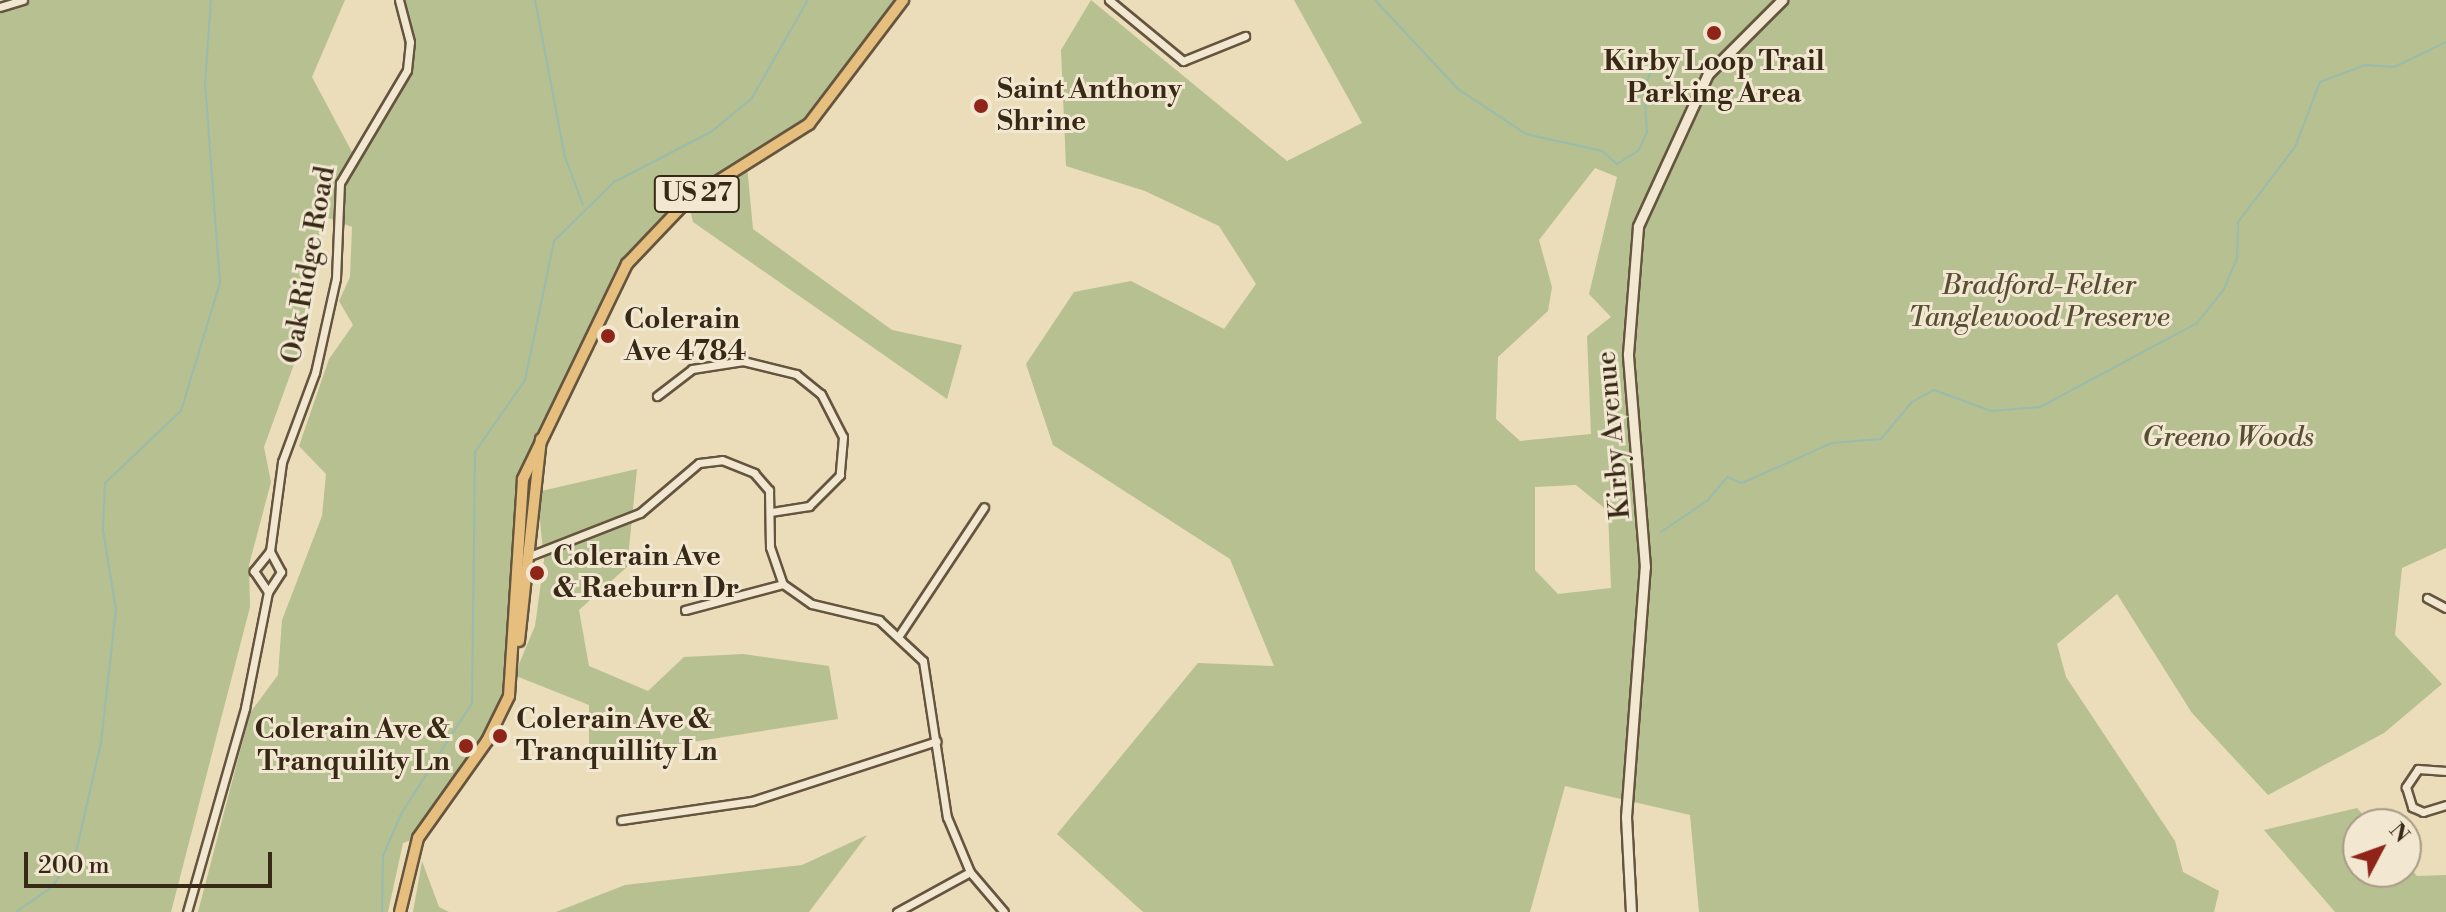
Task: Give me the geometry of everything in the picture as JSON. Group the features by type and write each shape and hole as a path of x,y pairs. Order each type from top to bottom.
{"main road":[{"name":"US 27","path":"517,647 517,559 523,479 542,433 637,248 688,200 809,124 903,0"},
{"name":"US 27","path":"400,912 418,838 502,715 517,647 531,556 542,433"}],"street":[{"path":"0,7 23,0"},
{"name":"Oak Ridge Road","path":"268,592 254,571 270,551 282,462 315,373 336,278 340,183 407,70 410,42 399,0"},
{"path":"1109,0 1183,61 1245,36"},
{"name":"Kirby Avenue","path":"1631,912 1626,817 1645,567 1628,343 1638,226 1708,74 1782,0"},
{"path":"657,396 692,369 728,361 760,362 810,383 838,420 844,464 822,499 773,512"},
{"path":"517,559 640,513 689,468 711,461 754,473 773,512 770,547 783,584 812,604 867,615 900,634 928,672 947,817 970,872 1004,912"},
{"path":"900,634 984,507"},
{"name":"Oak Ridge Road","path":"187,912 248,694 268,592 281,572 270,551"},
{"path":"685,610 783,584"},
{"path":"2427,598 2446,608"},
{"path":"621,820 752,801 937,741"},
{"path":"2446,771 2418,769 2406,787 2412,807 2423,812 2446,805"},
{"path":"897,912 970,872"}],"green space":[{"path":"23,0 345,0 312,77 352,152 398,95 407,70 399,0 903,0 809,124 747,166 753,229 892,330 962,345 947,399 693,222 688,201 637,248 529,455 516,671 535,626 544,560 537,492 637,469 627,567 579,610 589,666 648,691 684,657 743,654 829,666 838,719 629,752 589,745 589,705 516,676 502,715 418,838 403,843 388,912 198,912 250,713 278,675 282,620 322,516 326,474 299,446 329,359 353,325 339,301 350,277 352,227 323,216 298,353 264,447 271,482 249,565 250,607 171,912 0,912 0,7"},
{"path":"1091,0 1287,161 1362,123 1294,0 2446,0 2446,548 2402,568 2395,635 2442,684 2384,733 2268,795 2192,713 2117,594 2057,644 2066,677 2175,841 2183,872 2219,891 2214,912 1699,912 1690,815 1565,786 1530,912 1143,912 1057,834 1198,663 1274,666 1230,559 1053,445 1026,364 1074,292 1131,281 1224,329 1256,284 1219,226 1145,191 1066,166 1061,50","holes":["1595,168 1617,177 1589,294 1611,317 1587,336 1591,434 1520,441 1496,419 1498,357 1548,311 1552,287 1539,240","1576,485 1608,511 1611,588 1558,594 1535,570 1535,487"]},
{"path":"2342,812 2342,888 2422,888 2422,876 2446,875 2446,912 2335,912 2264,830"},
{"path":"867,835 809,912 556,912 625,885 802,865"},
{"path":"422,861 439,907 449,912 413,912"}],"waterway":[{"path":"16,912 52,887 76,852 101,743 116,610 103,530 105,483 181,411 220,283 205,85 211,0"},
{"path":"535,0 565,157 583,205"},
{"path":"382,912 383,856 401,814 472,703 475,452 525,380 554,241 614,182 711,132 752,98 808,0"},
{"path":"1375,0 1458,89 1526,134 1602,151 1617,164 1639,150 1647,132 1644,88 1654,65"},
{"path":"1661,532 1708,500 1727,477 1742,483 1832,443 1881,439 1912,402 1934,390 1991,411 2040,407 2197,323 2224,289 2237,258 2238,222 2295,147 2320,82 2365,65 2394,67 2446,42"}],"place":[{"name":"Kirby Loop Trail Parking Area","path":"1714,33"},
{"name":"Saint Anthony Shrine","path":"981,106"},
{"name":"Colerain Ave 4784","path":"608,336"},
{"name":"Colerain Ave & Raeburn Dr","path":"537,573"},
{"name":"Colerain Ave & Tranquillity Ln","path":"500,736"},
{"name":"Colerain Ave & Tranquility Ln","path":"466,746"}],"park label":[{"name":"Bradford-Felter Tanglewood Preserve","path":"2039,302"},
{"name":"Greeno Woods","path":"2228,438"}]}
